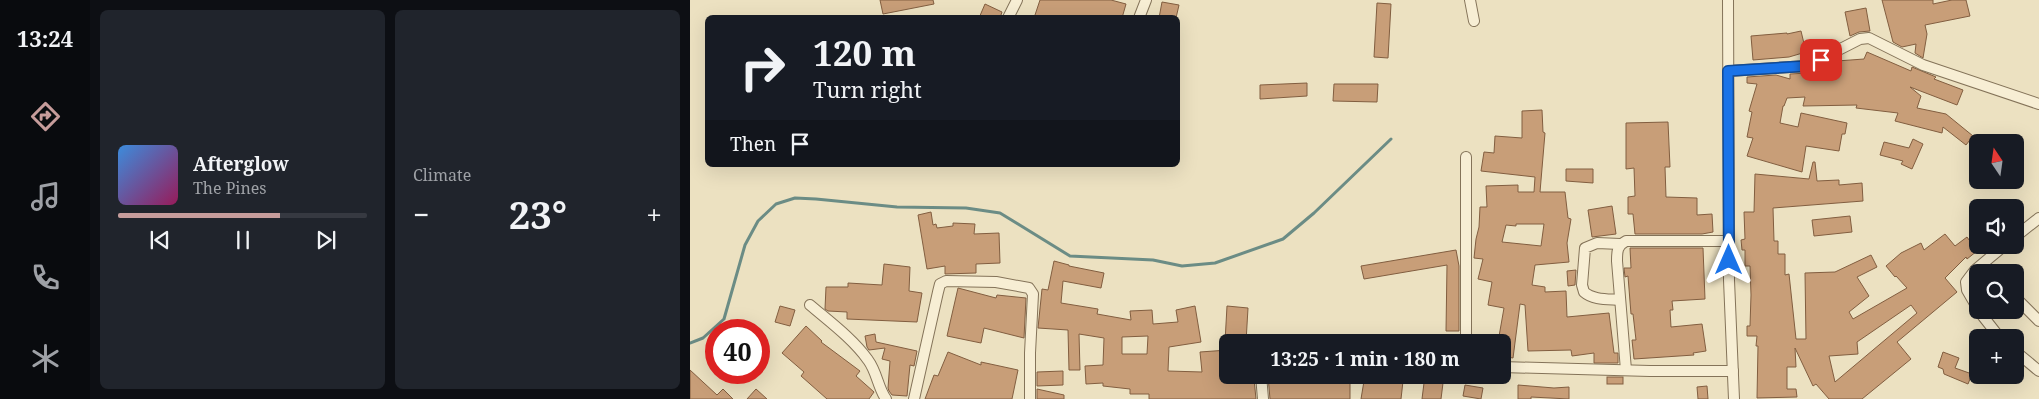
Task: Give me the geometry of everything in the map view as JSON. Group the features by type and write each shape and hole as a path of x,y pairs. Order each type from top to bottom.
{"street":[{"path":"1010,15 1017,0"},
{"path":"1140,15 1146,0"},
{"path":"1470,0 1474,21"},
{"path":"1728,4 1729,241 1734,399"},
{"path":"1728,71 1807,66 1860,39 1869,38 1923,65 2039,104"},
{"path":"1466,157 1466,334"},
{"path":"2024,230 2039,218"},
{"path":"1620,300 1601,299 1584,292 1582,285 1585,248 1597,243 1620,244 1626,241 1729,241"},
{"path":"1620,244 1617,251 1617,261 1626,370"},
{"path":"1982,264 1994,254"},
{"path":"1969,278 1966,282 1969,293"},
{"path":"914,399 940,284 946,281 996,282 1029,288 1033,294 1030,399"},
{"path":"810,305 852,342 868,360 879,380 882,394 886,399"},
{"path":"2024,306 2039,322"},
{"path":"1986,319 1993,329"},
{"path":"2024,358 2039,371"},
{"path":"1511,367 1733,371"},
{"path":"1262,384 1263,399"}],"building":[{"path":"880,0 933,0 934,4 883,14"},
{"path":"1040,0 1111,0 1126,4 1123,15 1035,15"},
{"path":"1882,0 1933,0 1933,4 1952,0 1966,0 1970,16 1925,25 1927,34 1923,58 1915,53 1916,44 1902,47 1893,42"},
{"path":"1162,2 1179,5 1177,15 1160,15"},
{"path":"1377,3 1391,4 1388,58 1374,57"},
{"path":"985,4 1002,12 1001,15 980,15"},
{"path":"1866,8 1870,31 1859,32 1850,36 1845,12"},
{"path":"1801,31 1806,52 1789,57 1753,60 1751,36 1787,34"},
{"path":"1867,52 1911,71 1912,67 1936,77 1934,79 1963,90 1957,105 1910,87 1921,96 1917,108 1946,114 1971,134 1966,145 1943,127 1942,133 1895,121 1898,113 1856,108 1857,105 1803,106 1805,97 1787,98 1783,106 1780,123 1798,127 1801,113 1847,123 1845,134 1842,134 1839,151 1806,146 1802,172 1747,156 1753,138 1747,137 1752,112 1749,111 1757,84 1747,83 1747,77 1776,75 1790,79 1790,74 1808,73 1808,75 1838,72 1837,61 1864,59"},
{"path":"1307,83 1307,96 1260,99 1260,85"},
{"path":"1334,84 1378,84 1377,102 1333,101"},
{"path":"1542,110 1543,132 1545,133 1540,192 1565,192 1568,218 1571,219 1567,243 1569,262 1535,265 1532,285 1545,287 1545,292 1566,291 1567,317 1609,313 1614,353 1618,353 1618,363 1594,363 1594,353 1572,356 1571,350 1528,351 1525,305 1520,304 1513,358 1511,358 1511,334 1499,334 1504,308 1488,305 1492,282 1478,279 1483,259 1474,258 1480,207 1487,207 1486,186 1518,185 1518,192 1534,192 1535,177 1481,171 1484,152 1494,153 1495,136 1522,138 1522,111","holes":["1544,224 1541,246 1502,242 1506,225"]},
{"path":"1668,122 1670,167 1665,167 1666,197 1697,198 1697,215 1712,214 1713,232 1702,234 1635,234 1633,214 1628,214 1628,197 1635,196 1634,168 1626,169 1626,123"},
{"path":"1913,139 1923,144 1912,169 1901,164 1903,161 1880,155 1884,142 1909,148"},
{"path":"1813,162 1815,162 1817,181 1839,180 1839,185 1862,183 1863,201 1773,208 1774,241 1778,241 1778,254 1785,254 1785,275 1789,274 1796,339 1806,339 1805,273 1835,272 1871,255 1877,267 1857,277 1869,296 1849,312 1853,319 1907,288 1886,266 1901,253 1921,243 1924,250 1945,234 1955,246 1967,237 1969,240 1969,254 1973,254 1967,259 1966,257 1945,278 1957,292 1897,342 1911,359 1862,399 1829,399 1816,384 1813,386 1795,348 1796,367 1787,367 1787,389 1796,389 1797,397 1757,398 1757,336 1747,336 1747,326 1750,326 1750,266 1745,266 1745,250 1742,250 1741,240 1745,239 1744,212 1754,212 1755,174 1809,179","holes":["1911,305 1917,313 1835,382 1829,356 1858,354 1857,342"]},
{"path":"1566,169 1593,169 1593,183 1566,181"},
{"path":"1612,206 1616,234 1592,237 1588,210"},
{"path":"931,212 933,225 936,224 937,228 953,226 953,223 975,224 974,234 999,233 1000,263 976,264 976,273 945,274 945,266 927,269 918,215"},
{"path":"1850,216 1852,232 1814,236 1812,220"},
{"path":"1630,248 1703,248 1705,299 1672,301 1673,310 1670,310 1671,327 1702,324 1706,351 1693,353 1694,355 1634,359 1632,340 1636,340 1633,314 1631,314 1628,276 1625,277 1624,268 1631,268"},
{"path":"1456,250 1459,266 1459,331 1446,331 1447,265 1364,279 1361,266"},
{"path":"1054,261 1104,273 1101,288 1063,281 1061,303 1098,309 1097,314 1131,320 1130,311 1152,310 1153,324 1178,322 1176,310 1195,306 1201,342 1169,347 1168,371 1202,372 1200,352 1219,351 1219,384 1254,384 1256,399 1149,399 1149,394 1130,394 1130,389 1103,386 1103,383 1086,384 1085,366 1103,365 1104,338 1079,334 1080,370 1069,370 1068,330 1038,328 1042,289 1048,290","holes":["1148,336 1147,354 1122,354 1122,337"]},
{"path":"884,264 910,267 909,291 922,293 917,322 847,319 847,312 828,311 825,309 826,287 848,287 848,283 882,285"},
{"path":"1576,270 1575,285 1568,286 1567,271"},
{"path":"958,288 996,298 997,295 1026,298 1024,338 984,328 981,343 947,336"},
{"path":"780,306 795,310 790,326 775,322"},
{"path":"1227,306 1248,308 1246,334 1225,334"},
{"path":"806,326 821,342 860,371 856,376 874,392 869,399 827,399 801,376 804,372 782,353"},
{"path":"875,334 876,342 917,351 914,366 910,365 907,396 892,395 889,391 890,361 882,359 885,348 869,350 867,347 865,336"},
{"path":"948,352 981,365 981,362 1018,370 1012,399 925,399 934,375 938,376"},
{"path":"1943,352 1959,358 1955,368 1969,373 1968,384 1944,374 1943,369 1938,367"},
{"path":"690,370 717,395 723,389 733,399 690,399"},
{"path":"1063,371 1063,385 1037,386 1037,372"},
{"path":"1607,377 1623,377 1623,384 1607,384"},
{"path":"1269,384 1350,384 1350,399 1270,399"},
{"path":"1364,384 1403,384 1401,399 1361,399"},
{"path":"1424,384 1443,384 1441,399 1422,399"},
{"path":"1465,385 1483,388 1481,399 1463,396"},
{"path":"1518,385 1554,388 1569,387 1569,399 1531,397 1531,399 1518,399"},
{"path":"1707,386 1708,399 1698,399 1697,387"},
{"path":"756,389 767,399 747,399"},
{"path":"1037,389 1064,395 1064,399 1037,399"}],"waterway":[{"path":"690,343 703,338 724,319 745,245 758,221 776,204 795,198 897,207 966,208 1000,213 1070,256 1153,260 1182,266 1215,263 1283,239 1314,213 1391,139"}],"route":[{"path":"1729,260 1728,71 1807,66 1821,60"}]}
